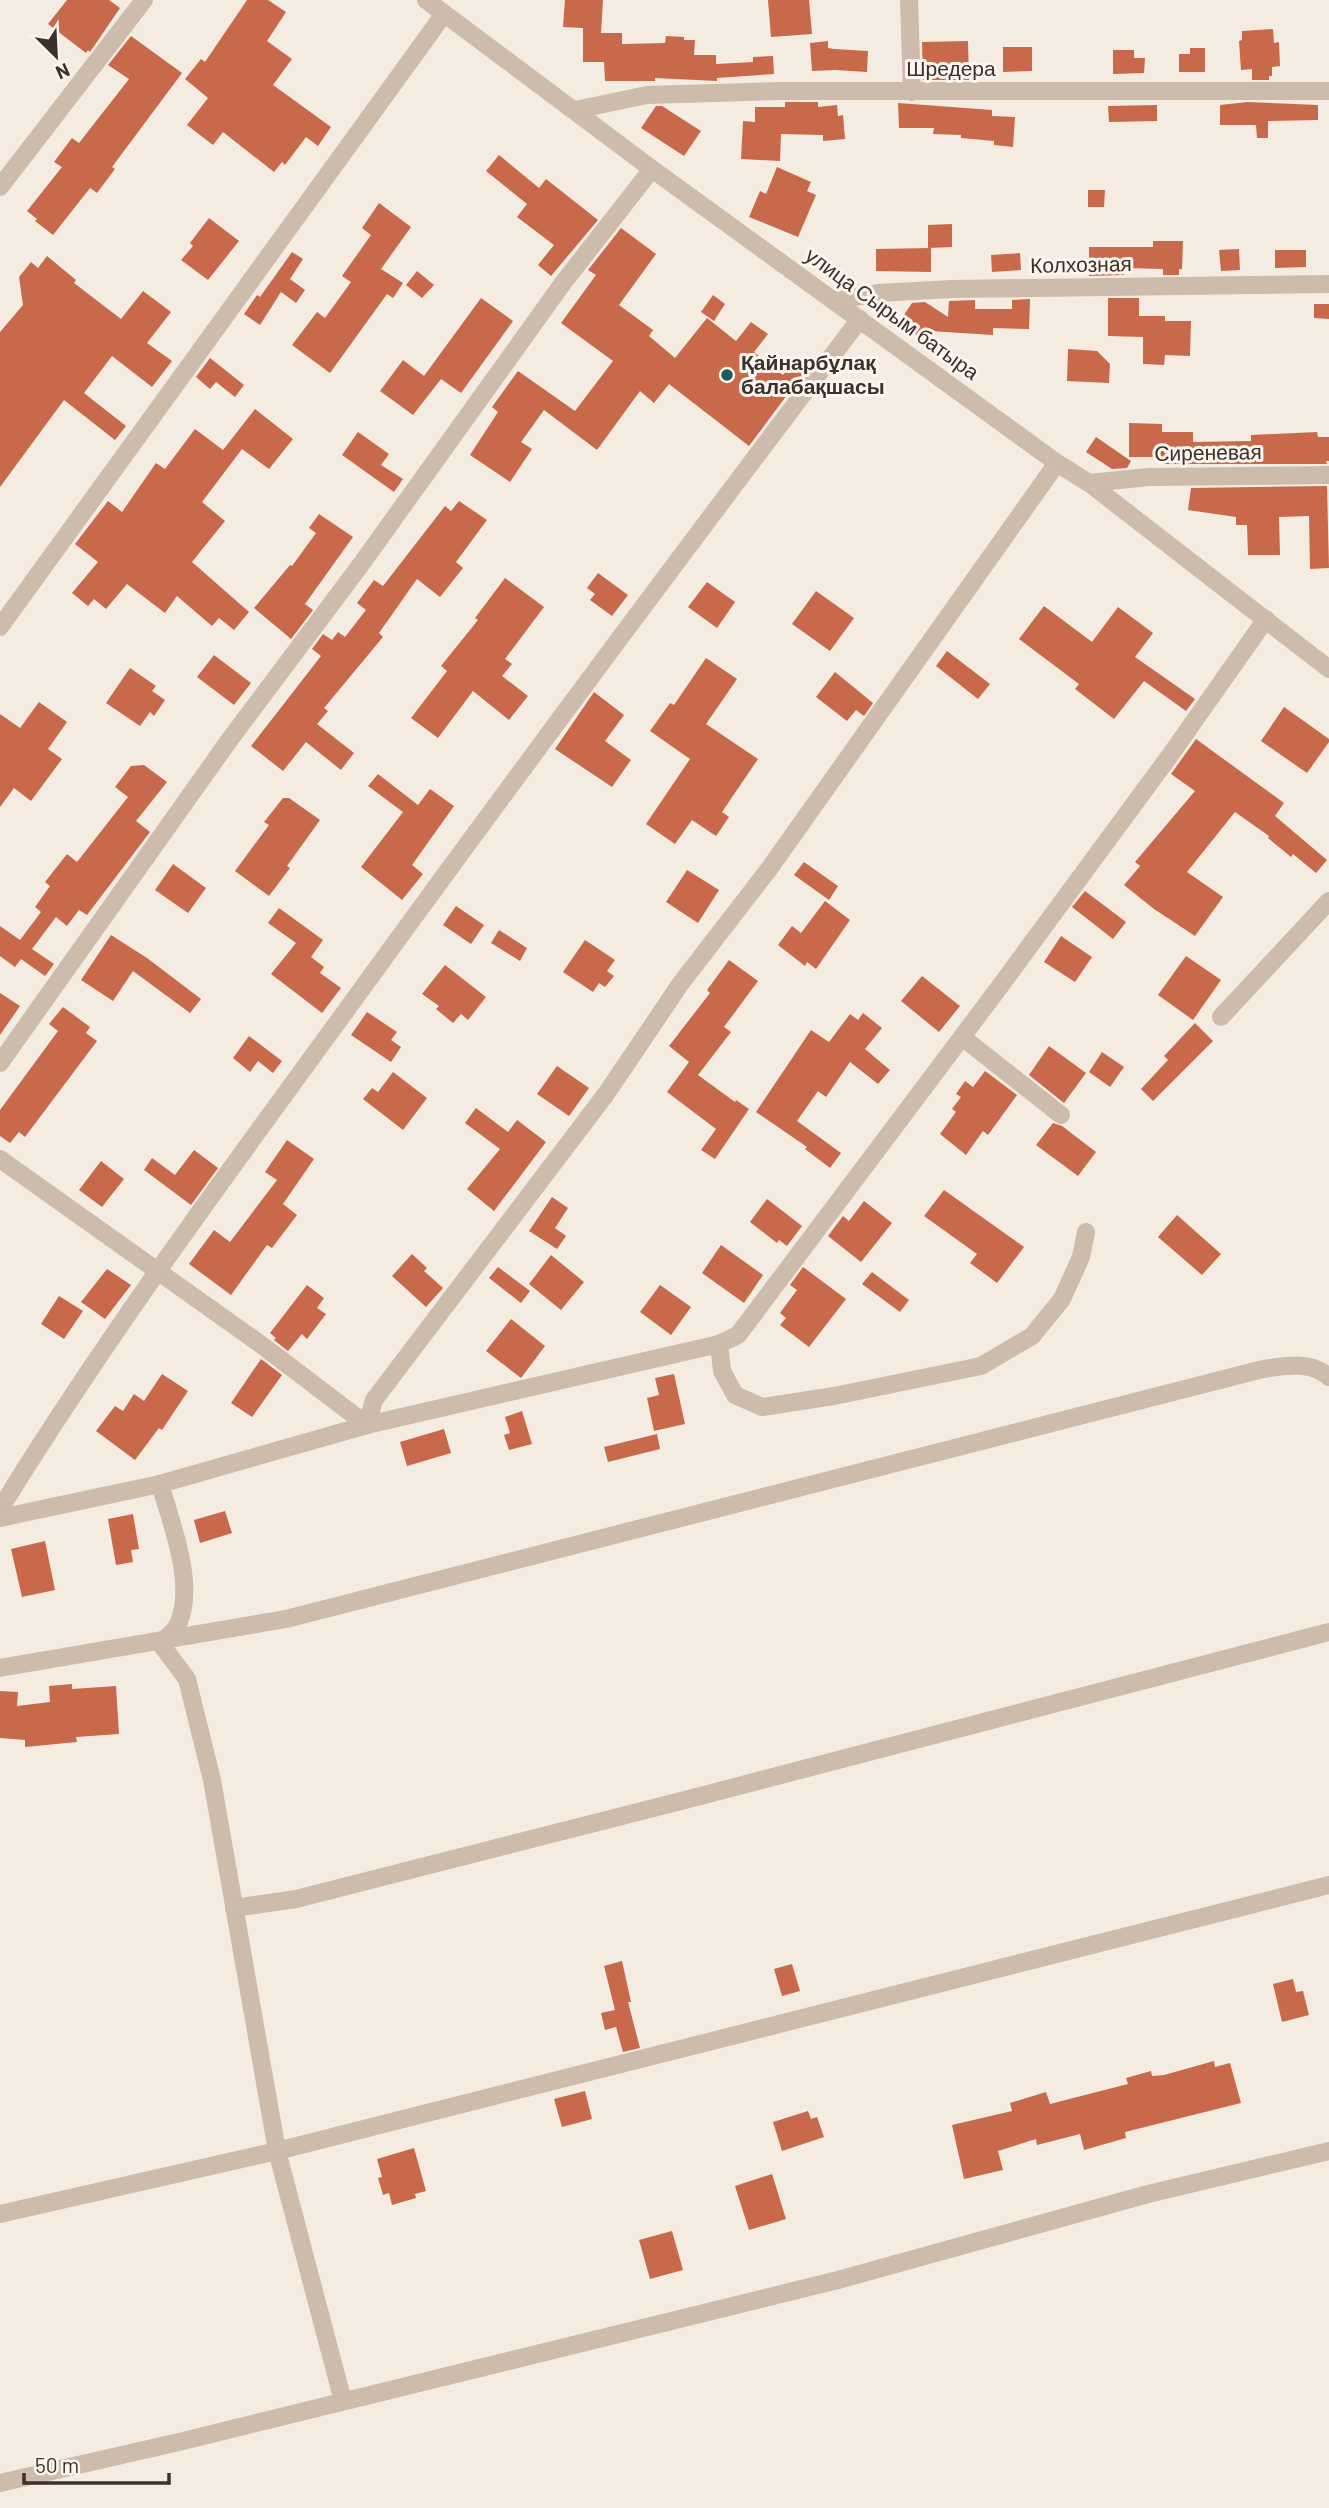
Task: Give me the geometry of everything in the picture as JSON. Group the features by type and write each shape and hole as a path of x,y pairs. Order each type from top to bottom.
{"street":[{"path":"3,176 144,0"},
{"name":"улица Сырым батыра","path":"426,0 652,169 1057,463 1089,483 1328,666"},
{"path":"909,0 912,92"},
{"path":"0,627 444,14"},
{"name":"Шредера","path":"575,110 647,95 780,91 1329,90"},
{"path":"0,1063 228,742 362,563 563,283 652,169"},
{"name":"Колхозная","path":"834,301 878,293 952,289 1329,284"},
{"path":"0,1509 59,1413 156,1270 639,611 860,319"},
{"path":"367,1425 374,1400 606,1094 681,982 769,869 1057,463"},
{"name":"Сиреневая","path":"1089,483 1149,477 1329,475"},
{"path":"0,1518 160,1484 367,1425 719,1344 738,1335 1171,754 1266,618"},
{"path":"1221,1017 1329,901"},
{"path":"962,1037 1061,1115"},
{"path":"0,1159 263,1346 367,1425"},
{"path":"719,1344 722,1371 735,1395 762,1407 834,1396 981,1366 1032,1336 1062,1299 1081,1257 1086,1232"},
{"path":"0,1668 160,1643 286,1619 1262,1369 1299,1364 1329,1377"},
{"path":"160,1484 185,1583 176,1629 160,1643"},
{"path":"234,1908 309,1895 1329,1632"},
{"path":"160,1643 187,1679 212,1780 277,2151 343,2400"},
{"path":"0,2214 277,2151 1329,1885"},
{"path":"0,2483 838,2280 1148,2193 1329,2151"}],"building":[{"path":"67,0 109,0 120,8 90,52 88,50 86,53 48,24"},
{"path":"247,0 268,0 286,12 267,41 292,59 273,85 331,127 318,146 306,137 285,165 282,162 274,172 223,132 213,145 187,125 208,98 185,79 201,59 205,62"},
{"path":"565,0 603,0 601,33 622,33 622,44 665,43 666,36 684,37 684,40 695,40 694,55 716,55 716,64 753,62 753,57 773,56 774,74 717,78 717,81 655,78 655,81 605,81 604,62 583,62 583,28 563,27"},
{"path":"768,0 809,0 812,34 771,37"},
{"path":"1273,29 1274,43 1279,42 1280,66 1272,67 1269,80 1252,80 1252,69 1241,70 1239,41 1242,40 1242,31"},
{"path":"131,36 182,73 112,167 115,169 97,193 90,188 53,235 27,211 62,167 54,162 72,138 79,143 129,79 108,65"},
{"path":"828,41 828,48 868,51 867,72 812,71 810,43"},
{"path":"968,41 969,80 923,80 922,42"},
{"path":"1003,47 1032,47 1032,71 1003,72"},
{"path":"1190,48 1205,48 1205,72 1179,72 1179,54 1190,54"},
{"path":"1113,50 1134,50 1134,58 1145,58 1144,73 1113,74"},
{"path":"785,102 818,102 818,107 837,105 838,116 843,115 845,139 823,141 823,135 781,134 780,161 741,159 743,121 755,122 755,107 785,107"},
{"path":"1248,102 1318,105 1318,120 1268,121 1268,138 1257,138 1256,125 1220,125 1220,105"},
{"path":"898,103 992,110 992,116 1015,117 1013,147 994,145 994,141 961,138 961,135 933,134 934,128 899,128"},
{"path":"1157,105 1157,121 1109,122 1108,106"},
{"path":"656,106 662,106 701,131 684,156 641,128"},
{"path":"499,155 539,188 546,179 598,220 551,276 538,265 554,245 517,217 527,204 486,171"},
{"path":"777,167 811,182 807,191 816,195 798,237 749,217 760,191 766,194"},
{"path":"1088,190 1105,190 1104,207 1088,207"},
{"path":"379,203 411,227 381,269 403,283 393,298 387,294 330,373 292,345 317,312 325,318 351,282 342,276 371,235 362,228"},
{"path":"209,218 239,241 208,280 181,260 193,246 190,243"},
{"path":"952,224 952,247 928,248 928,225"},
{"path":"621,228 656,254 619,305 653,330 649,336 675,358 707,318 736,341 751,322 768,334 754,352 783,375 795,358 808,367 749,446 669,384 654,403 640,391 597,450 544,410 521,442 532,449 510,482 470,455 498,412 492,407 518,371 575,411 613,361 561,323 596,275 588,270"},
{"path":"1153,241 1183,241 1182,269 1179,269 1179,275 1163,275 1163,269 1124,268 1124,275 1089,276 1089,247 1153,247"},
{"path":"931,248 931,272 876,271 876,249"},
{"path":"1239,249 1240,270 1221,271 1219,250"},
{"path":"1275,250 1306,250 1306,267 1275,268"},
{"path":"292,252 303,259 290,279 305,290 296,303 281,292 260,325 244,314 257,295 260,297"},
{"path":"1020,253 1021,270 992,272 991,255"},
{"path":"47,256 76,280 74,283 121,319 143,291 171,312 147,343 172,361 152,387 112,356 84,393 126,426 115,440 64,400 0,487 0,332 23,305 19,277 31,262 38,268"},
{"path":"417,271 434,285 422,298 406,285"},
{"path":"713,295 725,304 714,321 701,312"},
{"path":"481,298 513,321 461,393 441,379 413,415 380,391 403,360 424,376"},
{"path":"1108,298 1139,298 1139,316 1165,316 1165,321 1191,321 1190,356 1165,355 1164,365 1143,364 1143,337 1108,336"},
{"path":"1030,299 1029,329 993,328 993,335 930,331 924,340 903,326 902,318 912,303 925,302 948,317 949,301 975,300 975,309 1012,309 1012,300"},
{"path":"1314,304 1329,304 1329,319 1314,318"},
{"path":"1068,349 1097,351 1110,364 1109,383 1067,381"},
{"path":"210,358 244,385 235,397 216,382 210,389 196,377"},
{"path":"255,409 293,439 269,469 242,449 202,502 225,521 192,562 249,612 234,630 219,618 212,626 177,596 165,613 127,584 106,609 94,599 88,606 72,593 98,562 75,544 108,501 122,512 156,463 165,469 195,429 223,450"},
{"path":"1129,423 1162,424 1162,432 1193,432 1193,442 1251,441 1251,435 1317,432 1318,437 1329,437 1329,461 1326,461 1327,464 1164,464 1164,457 1129,457"},
{"path":"358,432 389,454 381,465 403,479 394,492 342,455"},
{"path":"1096,437 1131,461 1127,468 1112,469 1086,452"},
{"path":"1327,486 1329,568 1310,569 1309,516 1279,517 1280,555 1248,555 1247,525 1236,525 1236,517 1188,510 1191,488"},
{"path":"459,501 487,520 456,562 463,568 440,597 417,579 379,633 383,637 324,708 328,711 317,724 354,753 341,770 306,742 283,771 251,746 321,656 312,649 323,634 332,640 338,632 345,637 366,610 357,603 374,580 383,586 445,506 451,511"},
{"path":"319,514 353,537 305,604 313,610 291,639 254,608 290,565 292,566 316,533 309,528"},
{"path":"598,573 628,595 612,616 590,600 595,594 587,588"},
{"path":"505,578 544,607 505,659 512,664 502,676 528,696 509,720 473,691 438,738 411,718 447,671 441,666 478,620 475,618"},
{"path":"707,582 735,602 717,628 688,607"},
{"path":"816,591 854,618 830,651 792,624"},
{"path":"1044,606 1092,642 1118,607 1153,633 1135,657 1195,699 1186,711 1144,681 1114,719 1075,689 1079,684 1019,639"},
{"path":"947,651 990,684 978,699 936,666"},
{"path":"214,655 251,683 234,705 197,677"},
{"path":"706,658 737,679 706,724 758,759 722,812 729,817 716,836 692,820 675,844 646,824 690,759 650,731 670,703 674,705"},
{"path":"130,668 156,686 152,691 165,700 154,716 150,712 140,726 106,703"},
{"path":"835,672 873,703 864,716 856,710 847,721 816,697"},
{"path":"594,692 624,715 605,741 631,760 612,787 555,749"},
{"path":"39,702 67,722 48,749 62,759 31,801 14,788 0,807 0,714 20,728"},
{"path":"1284,707 1329,739 1307,773 1261,741"},
{"path":"1196,739 1284,803 1275,816 1327,860 1316,873 1293,854 1291,857 1268,838 1269,836 1235,812 1187,872 1223,897 1195,936 1124,885 1140,866 1135,862 1195,791 1171,774"},
{"path":"144,765 167,782 136,821 150,832 87,915 79,910 67,926 56,917 32,949 54,964 45,976 21,959 15,967 0,956 0,926 20,940 41,912 35,907 50,886 45,882 67,854 77,862 128,797 115,787 131,766"},
{"path":"378,774 418,805 430,789 454,806 412,865 423,874 402,900 361,867 403,812 368,786"},
{"path":"283,798 289,798 320,820 269,896 235,871 269,825 264,822"},
{"path":"804,862 838,886 829,900 794,875"},
{"path":"173,864 206,888 188,913 155,890"},
{"path":"687,870 719,890 698,923 666,902"},
{"path":"1085,891 1126,922 1113,939 1072,907"},
{"path":"825,901 850,920 816,969 807,962 805,966 778,945 792,926 801,933"},
{"path":"456,906 484,925 471,944 443,925"},
{"path":"279,908 323,940 311,957 324,967 320,973 341,988 322,1013 271,974 296,943 268,923"},
{"path":"499,930 527,948 520,961 491,943"},
{"path":"111,935 147,958 201,999 190,1013 133,971 113,1001 81,980"},
{"path":"1061,936 1092,957 1075,982 1044,962"},
{"path":"585,940 615,960 607,971 614,976 605,987 599,983 593,992 563,972"},
{"path":"1186,956 1221,980 1193,1020 1158,995"},
{"path":"729,960 758,981 724,1027 731,1032 698,1075 749,1109 715,1159 701,1150 716,1129 667,1092 689,1062 669,1046 710,993 707,990"},
{"path":"445,965 486,997 468,1020 461,1014 453,1023 436,1009 439,1006 422,994"},
{"path":"922,976 960,1006 939,1032 901,1001"},
{"path":"0,993 20,1006 0,1035"},
{"path":"63,1007 90,1027 86,1033 97,1041 25,1137 19,1132 10,1143 0,1136 0,1110 58,1031 49,1024"},
{"path":"367,1012 397,1032 391,1040 401,1047 391,1062 351,1035"},
{"path":"863,1013 882,1028 865,1049 890,1070 878,1084 850,1062 826,1097 818,1091 797,1121 841,1153 830,1168 805,1149 807,1147 756,1112 811,1030 829,1042 850,1014 858,1020"},
{"path":"1195,1023 1213,1041 1153,1101 1141,1089 1168,1060 1164,1056"},
{"path":"249,1036 282,1061 273,1073 258,1061 250,1072 233,1058"},
{"path":"1049,1046 1086,1073 1064,1103 1029,1075"},
{"path":"1102,1052 1124,1067 1110,1087 1089,1072"},
{"path":"557,1066 589,1088 569,1116 537,1094"},
{"path":"985,1071 1017,1095 988,1135 983,1131 966,1155 940,1134 956,1112 952,1109 961,1097 956,1094 965,1081 973,1087"},
{"path":"393,1072 427,1098 403,1130 363,1099 372,1088 378,1092"},
{"path":"476,1108 508,1132 517,1120 546,1142 494,1211 467,1189 500,1149 465,1123"},
{"path":"1053,1123 1062,1126 1096,1152 1078,1176 1036,1145"},
{"path":"287,1140 314,1159 283,1204 297,1215 272,1248 267,1245 231,1295 189,1264 214,1230 230,1242 277,1180 265,1172"},
{"path":"194,1150 218,1168 191,1205 144,1170 152,1158 175,1175"},
{"path":"101,1161 124,1179 102,1207 79,1190"},
{"path":"944,1190 1024,1247 997,1283 970,1263 977,1254 924,1216"},
{"path":"552,1197 568,1208 555,1228 566,1236 557,1249 529,1231"},
{"path":"767,1199 802,1226 787,1246 779,1240 777,1243 750,1222"},
{"path":"864,1201 892,1223 861,1262 828,1236 843,1216 849,1221"},
{"path":"1177,1215 1221,1254 1202,1275 1158,1237"},
{"path":"721,1245 763,1275 744,1303 702,1273"},
{"path":"412,1254 427,1268 424,1271 443,1288 426,1307 392,1276"},
{"path":"551,1255 584,1282 561,1310 529,1284"},
{"path":"498,1267 530,1291 521,1303 489,1278"},
{"path":"803,1267 846,1299 809,1347 780,1325 786,1318 780,1313 797,1290 790,1285"},
{"path":"107,1269 131,1285 105,1319 81,1302"},
{"path":"872,1272 909,1300 900,1312 862,1284"},
{"path":"307,1285 324,1298 317,1308 326,1314 307,1339 302,1334 288,1351 274,1340 276,1338 270,1333"},
{"path":"660,1285 691,1307 671,1335 640,1312"},
{"path":"59,1296 83,1311 64,1339 41,1324"},
{"path":"511,1319 545,1346 521,1378 486,1351"},
{"path":"261,1359 282,1375 252,1417 231,1403"},
{"path":"162,1374 188,1391 162,1430 159,1428 135,1460 96,1431 115,1406 123,1411 134,1394 144,1401"},
{"path":"674,1374 685,1424 654,1431 647,1398 659,1395 655,1378"},
{"path":"522,1411 532,1444 509,1450 504,1435 510,1433 505,1417"},
{"path":"444,1429 451,1453 407,1466 400,1442"},
{"path":"657,1434 660,1449 608,1462 604,1447"},
{"path":"225,1511 232,1533 200,1543 194,1520"},
{"path":"133,1514 139,1549 131,1550 133,1562 116,1565 108,1519"},
{"path":"45,1541 55,1590 22,1597 11,1549"},
{"path":"72,1684 72,1689 116,1686 119,1734 76,1737 77,1742 25,1747 25,1740 0,1738 0,1691 18,1692 17,1706 50,1702 49,1686"},
{"path":"622,1961 631,2002 628,2002 640,2048 623,2052 616,2027 605,2030 601,2013 615,2010 604,1966"},
{"path":"792,1964 800,1991 782,1996 774,1969"},
{"path":"1293,1979 1296,1992 1303,1991 1309,2015 1282,2022 1273,1984"},
{"path":"1214,2061 1215,2067 1230,2063 1241,2103 1125,2132 1126,2138 1084,2150 1080,2134 1037,2145 1036,2139 998,2151 1003,2170 964,2179 952,2125 1012,2111 1010,2103 1046,2092 1050,2104 1128,2084 1126,2078 1151,2071 1152,2076 1164,2075"},
{"path":"585,2091 592,2119 562,2127 554,2099"},
{"path":"808,2111 811,2119 817,2117 824,2137 782,2151 773,2122"},
{"path":"414,2148 426,2191 415,2194 416,2198 392,2205 389,2193 383,2195 378,2178 382,2177 377,2159"},
{"path":"772,2174 786,2219 749,2230 735,2186"},
{"path":"672,2231 683,2270 650,2279 639,2240"}],"place":[{"name":"Қайнарбұлақ балабақшасы","path":"727,375"}]}
